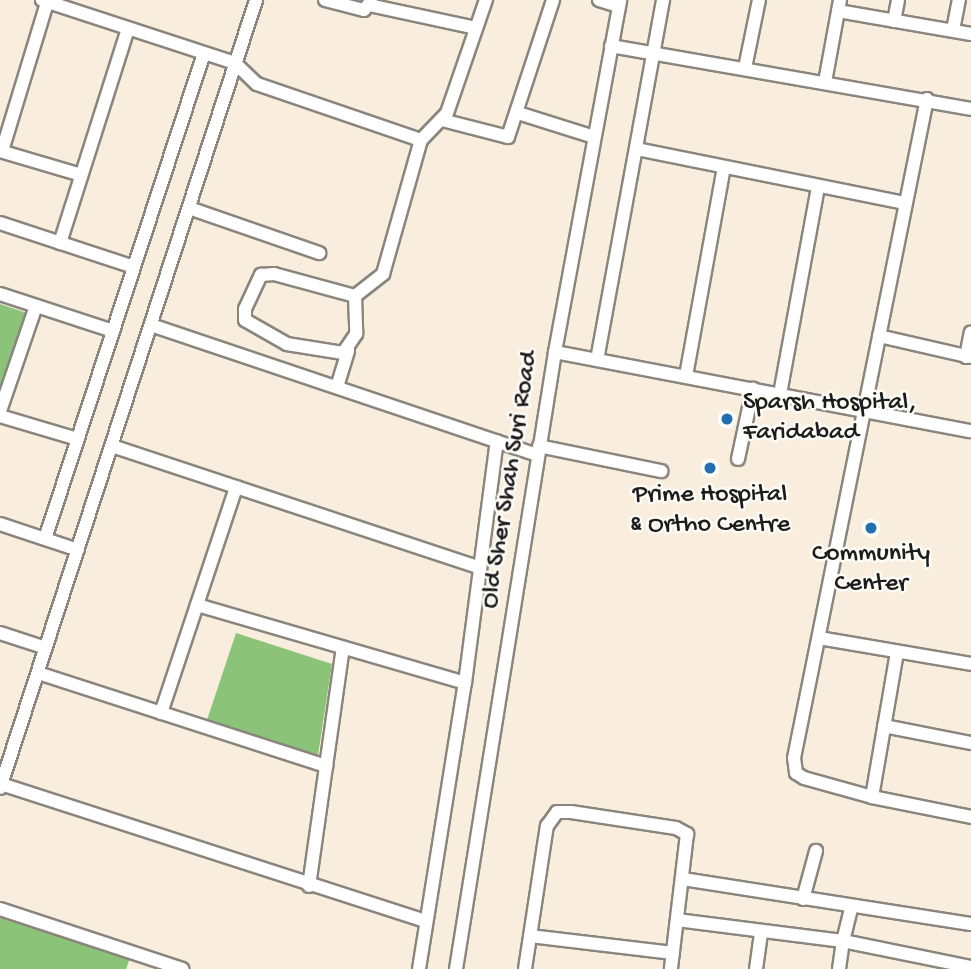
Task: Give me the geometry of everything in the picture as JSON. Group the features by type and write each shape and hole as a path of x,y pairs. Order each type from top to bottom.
{"street":[{"path":"256,0 1,786 425,921"},
{"path":"325,0 356,10 370,3 476,27"},
{"path":"348,351 287,344 245,320 245,309 261,275 274,274 355,296 373,285 383,274 421,140 442,120 486,0"},
{"path":"442,120 499,138 508,137 554,0"},
{"path":"599,0 619,3"},
{"path":"597,360 663,0"},
{"path":"745,68 759,0"},
{"path":"894,21 898,0"},
{"path":"953,30 959,0"},
{"path":"81,174 1,151 46,1 235,63 257,84 421,140"},
{"name":"Old Sher Shah Suri Road","path":"456,969 555,352 619,3"},
{"path":"825,82 839,6 894,21 971,34"},
{"path":"60,243 128,28"},
{"path":"611,46 927,99 971,109"},
{"path":"45,539 204,53"},
{"path":"927,99 794,758 796,773 872,797 971,817"},
{"path":"518,113 594,137"},
{"path":"637,149 906,203"},
{"path":"686,376 724,167"},
{"path":"780,394 818,186"},
{"path":"189,208 320,253"},
{"path":"0,223 134,267"},
{"path":"0,294 113,331"},
{"path":"337,387 356,334 355,296"},
{"path":"36,306 0,413 78,439"},
{"path":"151,325 497,441 661,471"},
{"path":"879,336 969,357 971,332"},
{"path":"555,352 971,431"},
{"path":"738,459 753,389"},
{"path":"419,969 465,683 497,441"},
{"path":"112,446 480,568"},
{"path":"161,713 236,487"},
{"path":"0,524 78,550"},
{"path":"197,605 465,683"},
{"path":"0,633 46,648"},
{"path":"819,638 971,664"},
{"path":"309,886 343,648"},
{"path":"872,797 897,652"},
{"path":"38,673 326,766"},
{"path":"884,726 971,744"},
{"path":"525,969 547,826 557,812 676,828 687,834 689,843 670,969"},
{"path":"803,899 816,851"},
{"path":"683,879 971,924"},
{"path":"839,969 852,906"},
{"path":"0,909 182,969"},
{"path":"677,920 843,942 920,963 971,967"},
{"path":"756,969 761,932"},
{"path":"530,936 673,953"}],"green space":[{"path":"0,304 27,313 0,397"},
{"path":"236,633 332,664 318,755 207,720"},
{"path":"0,913 130,958 126,969 0,969"}],"place":[{"name":"Sparsh Hospital, Faridabad","path":"727,419"},
{"name":"Prime Hospital & Ortho Centre","path":"710,468"},
{"name":"Community Center","path":"871,528"}]}
